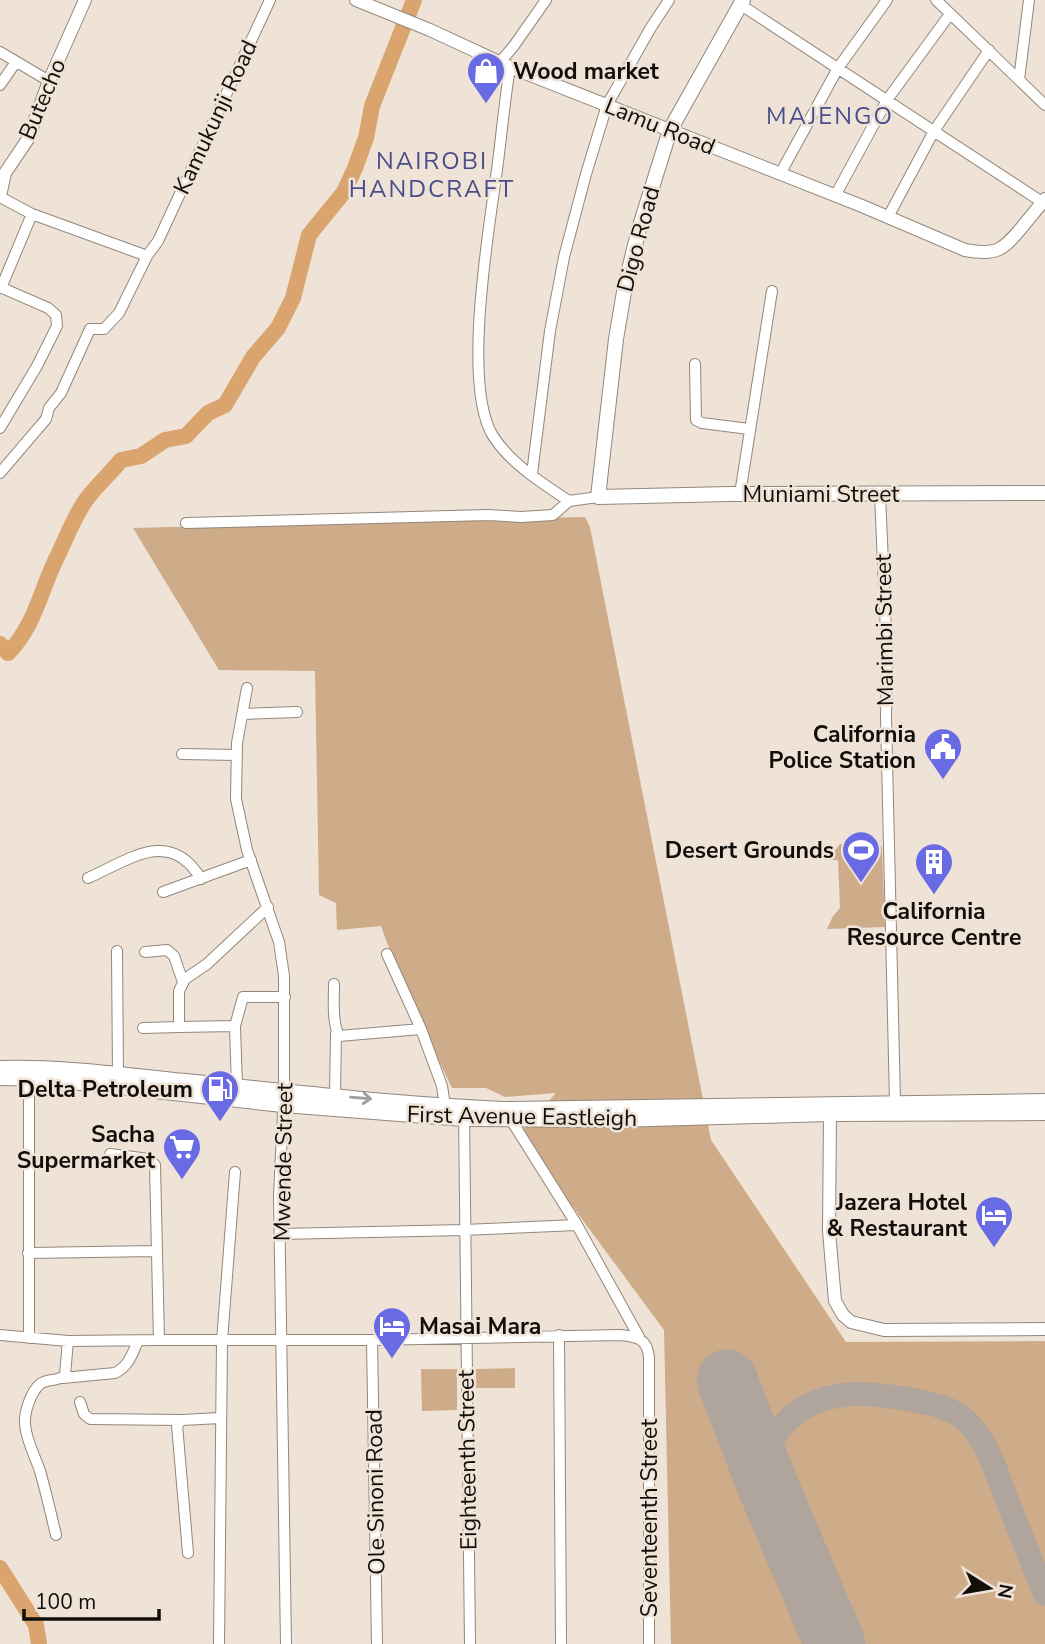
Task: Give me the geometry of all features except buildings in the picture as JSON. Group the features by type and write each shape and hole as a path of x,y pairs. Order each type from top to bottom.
{"main road":[{"name":"Digo Road","path":"598,497 616,339 639,229 670,130 742,2"},
{"name":"Muniami Street","path":"598,497 1045,493"},
{"name":"First Avenue Eastleigh","path":"0,1068 32,1067 118,1074 237,1087 284,1098 335,1096 445,1106 464,1113 577,1108 1045,1101"},
{"name":"First Avenue Eastleigh","path":"0,1078 284,1098 464,1113 511,1120 1045,1112"}],"street":[{"name":"Butecho","path":"0,197 5,173 28,139 49,81 85,0"},
{"name":"Kamukunji Road","path":"0,473 46,419 49,408 61,393 90,329 104,329 119,313 147,256 154,248 270,0"},
{"name":"Lamu Road","path":"356,0 505,64 965,250 983,253 997,251 1007,245 1044,201"},
{"path":"546,0 513,47 505,64 501,123 486,246 478,379 482,407 492,435 515,461 569,501"},
{"path":"533,474 550,331 564,257 607,105 669,0"},
{"path":"780,174 838,68 887,0"},
{"path":"936,0 1045,105"},
{"path":"1018,80 1029,0"},
{"path":"742,2 838,68 1044,201"},
{"path":"835,196 887,100 950,14"},
{"path":"888,217 934,131 989,50"},
{"path":"0,52 49,81"},
{"path":"0,85 16,62"},
{"path":"0,197 32,214 147,256"},
{"path":"0,428 31,377 57,326 56,315 48,308 1,287 32,214"},
{"path":"740,494 772,291"},
{"path":"695,364 696,420 749,429"},
{"name":"Marimbi Street","path":"880,495 887,655 886,730 895,1102"},
{"path":"186,523 553,515 569,501 598,497"},
{"name":"Mwende Street","path":"247,688 237,755 236,799 251,860 279,942 285,997 279,1195 286,1644"},
{"path":"243,714 297,712"},
{"path":"182,754 237,755"},
{"path":"88,878 144,853 163,850 171,851 189,861 201,879"},
{"path":"163,892 251,860"},
{"path":"178,1027 179,991 183,982 207,964 268,907"},
{"path":"145,952 167,950 174,956 183,982"},
{"path":"117,951 118,1074"},
{"path":"387,954 421,1029 442,1086 445,1106"},
{"path":"334,984 335,1096"},
{"path":"237,1087 235,1026 243,997 285,997"},
{"path":"143,1028 235,1026"},
{"path":"336,1033 341,1036 421,1029"},
{"path":"29,1078 29,1338"},
{"name":"Eighteenth Street","path":"464,1113 470,1644"},
{"path":"830,1114 829,1231 835,1301 843,1315 850,1322 884,1330 1045,1329"},
{"name":"Seventeenth Street","path":"511,1120 577,1224 639,1337 648,1348 649,1644"},
{"path":"110,1154 149,1158 155,1165 159,1340"},
{"path":"219,1644 222,1341 236,1172"},
{"path":"280,1234 464,1230 577,1224"},
{"path":"29,1253 156,1251"},
{"path":"0,1335 68,1342 283,1338 372,1340 559,1335 639,1337"},
{"path":"559,1335 561,1644"},
{"name":"Ole Sinoni Road","path":"372,1340 377,1644"},
{"path":"56,1535 24,1421 30,1402 42,1382 115,1373 126,1366 138,1341"},
{"path":"63,1378 68,1342"},
{"path":"80,1402 84,1414 90,1419 220,1418"},
{"path":"182,1420 177,1425 188,1553"}],"shaded area":[{"path":"585,517 590,527 711,1140 846,1342 1045,1341 1045,1644 671,1644 664,1330 519,1134 556,1093 505,1097 486,1088 452,1088 401,981 381,926 337,930 336,903 319,895 315,671 219,670 133,528"},
{"name":"Desert Grounds","path":"840,844 877,844 882,847 885,927 827,929 840,908 838,860 828,860"},
{"path":"515,1368 515,1388 476,1388 476,1369"},
{"path":"421,1369 457,1369 457,1410 422,1411"}],"waterway":[{"path":"0,644 8,653 25,630 72,523 97,487 121,460 141,456 165,440 186,436 208,413 225,405 253,357 278,328 293,298 309,235 344,192 355,168 366,138 372,106 414,0"},
{"path":"0,1568 36,1625 39,1644"}],"taxiway":[{"path":"767,1484 766,1466 775,1436 797,1412 811,1404 827,1398 867,1394 907,1399 946,1409 966,1421 986,1448 1045,1594"}],"runway":[{"path":"727,1380 767,1484 835,1644"}],"place":[{"name":"Wood market","path":"486,105"},
{"name":"California Police Station","path":"943,781"},
{"name":"Desert Grounds","path":"861,884"},
{"name":"California Resource Centre","path":"934,896"},
{"name":"Delta Petroleum","path":"220,1123"},
{"name":"Sacha Supermarket","path":"182,1181"},
{"name":"Jazera Hotel & Restaurant","path":"994,1249"},
{"name":"Masai Mara","path":"392,1360"}],"district":[{"name":"MAJENGO","path":"830,116"},
{"name":"NAIROBI HANDCRAFT","path":"432,175"}]}
